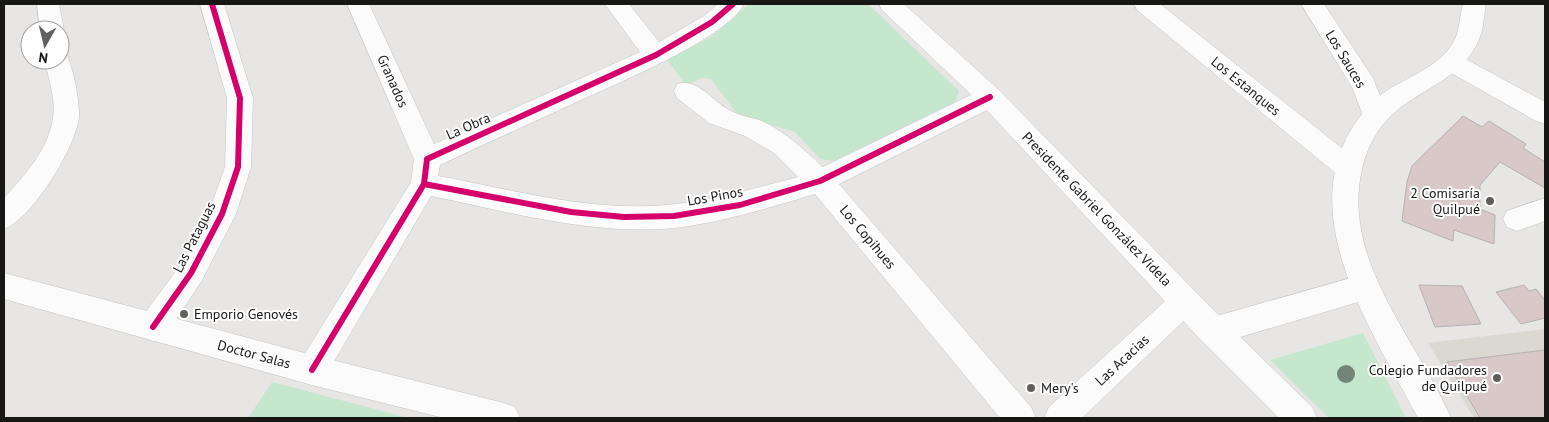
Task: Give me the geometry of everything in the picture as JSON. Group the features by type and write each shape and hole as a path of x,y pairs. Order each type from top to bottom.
{"street":[{"path":"48,4 50,20"},
{"name":"Las Pataguas","path":"153,327 191,273 222,214 238,167 240,98 212,4"},
{"name":"Granados","path":"358,4 426,172"},
{"path":"616,4 656,55"},
{"name":"La Obra","path":"426,172 656,55 712,22 733,4"},
{"name":"Presidente Gabriel González Videla","path":"890,4 990,97 1213,331 1301,418"},
{"name":"Los Estanques","path":"1145,4 1348,168"},
{"name":"Los Sauces","path":"1312,4 1364,85 1375,116"},
{"path":"1435,418 1365,287 1348,235 1345,196 1348,168 1363,131 1388,103 1453,62 1469,35 1474,4"},
{"path":"1453,62 1545,114"},
{"path":"4,218 46,167 61,135 66,115 59,70"},
{"name":"Los Copihues","path":"686,91 718,116 754,129 783,146 820,181 1020,418"},
{"name":"Los Pinos","path":"426,172 571,212 624,217 674,216 740,205 820,181 990,97"},
{"path":"312,370 426,172"},
{"path":"1517,219 1545,209"},
{"name":"Doctor Salas","path":"4,286 312,370 504,418"},
{"path":"1213,331 1365,287"},
{"name":"Las Acacias","path":"1060,418 1185,301"}],"shaded area":[{"name":"Colegio Fundadores de Quilpué","path":"1545,329 1545,418 1474,418 1428,343"}],"green space":[{"path":"749,4 868,4 959,91 955,102 834,161 820,159 795,132 738,115 711,79 702,78 686,85 667,60 711,37"},
{"path":"1363,333 1406,418 1329,418 1270,360"},
{"path":"272,382 409,418 248,418"}],"building":[{"path":"1463,116 1482,127 1489,121 1526,144 1523,148 1545,162 1545,188 1500,162 1480,185 1480,209 1495,215 1494,244 1454,230 1453,241 1402,221 1407,182 1412,166"},
{"path":"1419,285 1462,286 1481,324 1435,327"},
{"path":"1524,285 1529,291 1536,289 1545,300 1545,318 1521,324 1496,292"},
{"name":"Colegio Fundadores de Quilpué","path":"1545,350 1545,418 1480,418 1447,362"}],"cycle path":[{"path":"153,327 191,273 222,214 238,167 240,98 212,4"},
{"path":"312,370 424,184 427,159 656,55 712,22 733,4"},
{"path":"424,184 571,212 624,217 674,216 740,205 820,181 990,97"}],"place":[{"name":"2 Comisaría Quilpué","path":"1490,201"},
{"name":"Emporio Genovés","path":"184,314"},
{"name":"Colegio Fundadores de Quilpué","path":"1497,378"},
{"name":"Mery's","path":"1031,388"}]}
